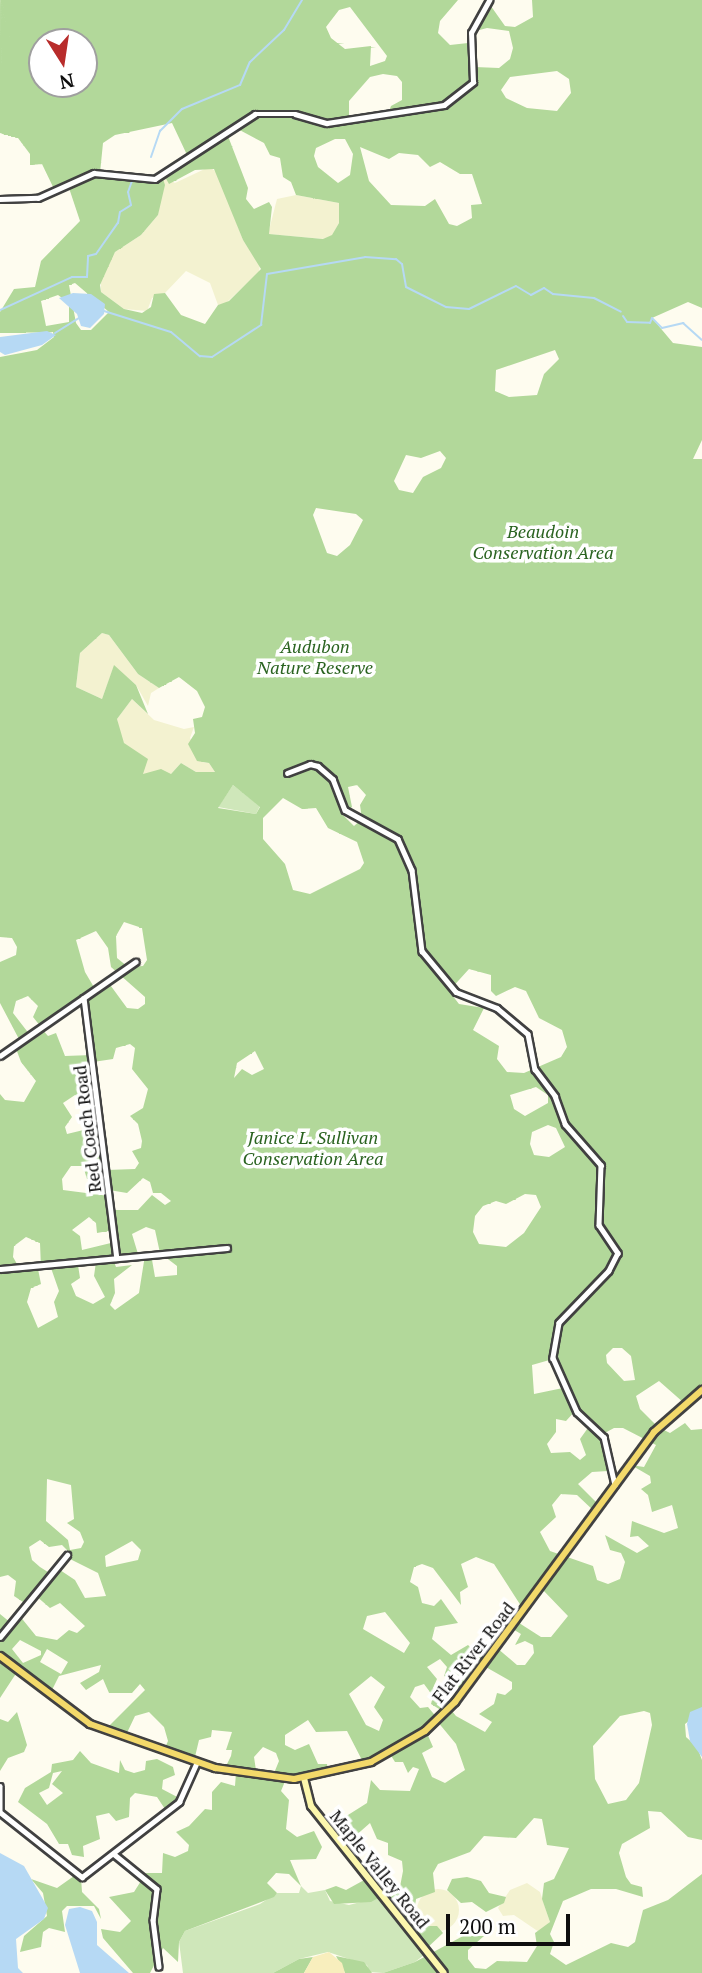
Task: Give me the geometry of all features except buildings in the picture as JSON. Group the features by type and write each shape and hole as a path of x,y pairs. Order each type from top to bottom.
{"main road":[{"name":"Flat River Road","path":"0,1656 90,1724 197,1762 252,1776 304,1778 371,1762 438,1719 490,1657 654,1432 702,1390"}],"street":[{"path":"0,199 35,199 93,173 155,179 255,114 295,114 324,124 444,105 473,82 471,33 489,0"},
{"path":"287,773 310,764 318,766 336,784 345,810 398,839 412,870 422,951 460,995 497,1008 528,1034 535,1069 555,1096 565,1124 601,1165 599,1225 618,1253 609,1271 559,1324 553,1358 577,1412 604,1437 615,1486"},
{"path":"0,1056 135,962"},
{"name":"Red Coach Road","path":"84,998 117,1258"},
{"path":"0,1269 171,1251 226,1248"},
{"path":"0,1637 67,1555"},
{"path":"0,1786 0,1811 77,1877 88,1875 180,1802 197,1762"},
{"name":"Maple Valley Road","path":"304,1778 311,1806 444,1973"},
{"path":"114,1854 157,1889 153,1920 159,1967"}],"green space":[{"path":"0,0 458,0 440,21 438,33 450,45 468,43 475,67 499,68 510,59 513,48 509,31 487,28 472,32 488,2 505,26 515,27 533,17 532,0 702,0 702,308 688,302 652,318 673,343 702,347 702,440 693,459 702,459 702,1391 684,1403 659,1381 636,1396 640,1409 658,1427 670,1433 685,1423 691,1430 702,1429 702,1711 685,1724 686,1737 697,1747 702,1760 702,1840 688,1837 661,1812 648,1811 650,1828 622,1844 619,1853 626,1877 631,1884 642,1887 643,1897 616,1889 591,1889 563,1901 550,1934 554,1942 550,1954 566,1965 611,1943 628,1947 635,1942 643,1910 668,1900 702,1874 702,1973 383,1973 415,1962 463,1936 484,1936 468,1950 468,1959 475,1968 486,1969 497,1961 527,1962 537,1946 535,1933 550,1922 542,1899 544,1883 554,1879 569,1848 547,1845 542,1819 534,1818 516,1838 484,1836 470,1852 438,1864 433,1873 435,1892 416,1899 415,1907 423,1926 437,1926 443,1933 426,1949 384,1901 399,1892 403,1871 402,1861 388,1855 388,1843 377,1839 370,1823 345,1845 329,1827 367,1803 371,1780 380,1790 410,1791 419,1769 413,1767 408,1773 403,1762 395,1762 390,1754 364,1764 347,1731 316,1732 308,1720 285,1735 285,1745 295,1750 309,1744 318,1764 327,1764 329,1774 286,1779 281,1791 289,1800 286,1829 297,1837 314,1831 322,1847 316,1859 290,1860 301,1886 289,1874 276,1873 267,1883 277,1893 274,1897 185,1931 179,1942 178,1962 163,1948 150,1973 133,1973 103,1938 101,1929 120,1932 131,1921 109,1897 134,1892 146,1873 162,1873 163,1853 175,1857 188,1851 189,1845 176,1832 189,1826 205,1809 212,1810 212,1792 221,1782 235,1786 236,1773 224,1770 231,1756 232,1750 226,1750 232,1732 212,1730 211,1737 199,1740 194,1761 164,1750 168,1741 164,1727 149,1712 135,1716 125,1737 105,1730 145,1690 140,1684 132,1693 109,1693 103,1679 86,1690 80,1683 99,1672 101,1665 59,1676 49,1696 17,1672 0,1698 0,1614 11,1623 19,1615 36,1636 57,1640 69,1630 77,1633 85,1626 60,1603 50,1608 35,1595 26,1604 14,1596 16,1581 8,1575 0,1577 0,1094 5,1100 24,1102 36,1081 21,1062 15,1046 20,1041 0,1003 0,962 16,955 17,947 12,938 0,937 0,357 37,350 54,337 53,332 0,333 0,312 14,289 35,287 41,261 80,221 68,185 55,191 42,164 30,165 30,154 18,138 0,133","holes":["350,7 387,56 385,61 370,66 371,46 345,49 331,38 326,27 339,10","557,71 569,79 571,93 557,111 527,108 506,98 501,90 510,77","383,74 397,76 402,82 402,100 391,106 388,114 349,120 349,101 370,77","172,123 188,157 164,175 169,184 195,170 214,169 243,240 261,269 229,301 218,305 205,324 181,315 165,293 154,294 151,307 142,313 124,309 101,292 100,285 115,252 141,235 158,215 165,185 162,176 148,181 100,173 103,143 115,135","234,127 264,143 270,155 280,158 283,177 291,182 296,195 339,203 339,223 332,235 323,239 269,234 272,207 269,202 254,209 246,199 248,188 226,131","335,139 345,139 353,154 350,175 338,183 318,167 314,156 316,148","360,147 389,159 399,153 418,155 430,167 440,162 460,174 472,174 482,204 471,205 472,218 457,226 449,224 435,199 425,206 391,205 369,181","75,283 109,312 91,330 81,330 76,323 69,285","58,295 69,303 69,322 46,326 41,301","555,350 559,359 544,374 537,395 509,397 495,391 496,370","440,451 446,458 441,468 423,477 413,493 399,490 394,481 406,455 421,458","316,508 356,514 363,520 350,545 337,556 327,553 313,515","102,633 109,635 138,674 159,688 179,677 197,691 205,707 202,717 193,719 195,733 188,744 197,761 209,763 215,772 196,772 181,763 171,774 161,769 143,774 148,759 124,743 117,719 132,699 148,714 136,685 114,665 102,699 76,687 80,653","233,785 260,807 256,814 218,808","357,785 366,795 360,805 362,819 354,826 342,814 352,807 348,787","283,798 302,809 316,808 328,828 357,842 364,863 360,869 310,894 293,890 285,864 263,839 263,818","124,922 142,928 147,960 143,966 128,967 117,958 116,936","96,931 108,948 111,967 145,997 145,1004 138,1009 127,1008 108,982 95,989 85,972 76,940","469,969 491,975 491,991 496,996 515,987 526,991 539,1018 562,1030 567,1047 561,1057 524,1073 507,1072 497,1059 499,1046 473,1030 484,1008 459,1004 449,991","28,996 38,1006 33,1017 41,1027 84,1000 92,1055 65,1056 56,1033 48,1036 41,1028 30,1035 13,1013 16,1001","130,1044 135,1048 132,1069 148,1089 143,1108 130,1116 138,1124 142,1141 141,1148 132,1151 139,1163 135,1169 107,1170 100,1126 67,1134 65,1127 72,1117 63,1103 75,1095 89,1101 97,1099 93,1062 113,1059 116,1048","255,1051 264,1069 252,1075 242,1069 234,1078 237,1063","536,1087 548,1095 548,1103 525,1116 514,1109 510,1095","548,1125 556,1128 565,1147 549,1157 534,1155 530,1144 532,1132","71,1166 83,1166 87,1179 107,1180 109,1190 127,1193 143,1178 150,1182 153,1193 161,1193 171,1201 165,1205 152,1195 138,1210 111,1210 109,1196 63,1190 62,1179","525,1194 536,1195 541,1207 524,1233 506,1247 479,1244 473,1232 475,1216 483,1206 496,1201 506,1204","89,1217 96,1223 97,1233 113,1230 115,1242 82,1250 80,1236 72,1230","146,1227 155,1230 160,1253 177,1266 177,1275 155,1277 151,1254 145,1255 139,1293 115,1310 110,1305 115,1293 114,1279 132,1265 116,1267 113,1259 138,1254 132,1234","26,1237 40,1243 41,1268 51,1268 59,1291 54,1302 58,1317 38,1328 27,1302 31,1288 41,1284 38,1269 21,1271 13,1257 14,1246","96,1262 94,1276 105,1297 93,1304 76,1296 71,1284 80,1278 78,1265","613,1348 622,1348 631,1356 635,1380 624,1381 607,1363 606,1355","553,1359 563,1388 534,1394 532,1365","575,1411 590,1425 580,1439 586,1455 580,1460 570,1452 551,1453 547,1444 556,1432 556,1419 566,1421","614,1428 623,1428 656,1445 644,1467 631,1465 650,1476 651,1483 641,1489 648,1495 652,1512 672,1505 678,1528 664,1533 632,1521 630,1537 638,1536 649,1546 637,1553 605,1535 610,1550 621,1553 625,1562 620,1579 608,1584 597,1580 593,1566 550,1551 540,1532 556,1517 552,1505 561,1494 577,1495 595,1512 600,1506 578,1484 592,1472 608,1471 603,1434","47,1479 71,1485 74,1519 67,1523 80,1532 84,1542 81,1548 70,1550 68,1540 46,1521","40,1540 49,1547 62,1545 69,1552 66,1557 98,1573 106,1596 85,1598 75,1580 57,1568 51,1574 32,1560 29,1547","132,1541 141,1550 138,1560 106,1567 105,1556","476,1557 494,1564 523,1609 541,1588 568,1616 551,1637 541,1637 516,1621 511,1628 521,1634 515,1645 525,1641 533,1645 534,1653 525,1665 517,1665 497,1648 486,1662 468,1645 451,1655 432,1639 435,1627 458,1623 441,1599 434,1606 422,1603 418,1587 410,1582 414,1567 422,1564 433,1568 461,1605 460,1592 468,1587 461,1564","385,1612 410,1643 404,1653 363,1629 367,1616","20,1640 41,1651 41,1655 23,1663 12,1649","47,1649 68,1662 61,1674 40,1662","440,1659 447,1667 444,1676 456,1682 461,1693 484,1666 512,1682 512,1689 505,1695 497,1693 494,1704 479,1714 492,1722 485,1732 456,1716 433,1688 437,1679 427,1667","371,1676 385,1687 374,1707 383,1720 379,1731 366,1725 349,1694","424,1684 433,1696 431,1704 444,1712 438,1719 428,1707 420,1708 410,1697 415,1687","644,1711 650,1713 652,1725 639,1783 626,1800 608,1804 595,1779 593,1746 620,1716","437,1721 456,1744 465,1770 445,1783 432,1777 422,1753 433,1747 426,1731","263,1747 276,1753 279,1761 272,1778 257,1777 254,1757"]},
{"path":"209,167 217,172 243,240 260,265 259,272 225,304 218,305 210,283 186,271 165,293 152,298 147,311 124,309 101,292 101,276 115,252 141,235 158,215 162,176 175,183"},
{"path":"296,195 339,203 339,223 332,236 324,239 268,234 277,199"},
{"path":"102,633 109,635 138,674 159,688 151,693 148,706 136,685 114,666 102,699 76,687 80,653"},
{"path":"132,699 154,720 184,729 194,727 190,738 202,762 209,763 215,772 196,772 181,763 171,774 143,774 119,735 117,719"},
{"path":"233,785 260,806 256,814 218,807"},
{"path":"17,1712 27,1745 24,1752 8,1758 0,1771 0,1719 8,1722"},
{"path":"80,1751 91,1763 119,1773 120,1760 125,1770 134,1773 145,1770 146,1761 157,1759 173,1767 175,1775 163,1780 162,1789 181,1799 167,1812 157,1797 135,1793 130,1798 129,1817 116,1821 109,1813 96,1816 100,1839 83,1846 84,1857 72,1855 68,1844 59,1844 47,1824 18,1802 25,1788 51,1772 52,1764 73,1760","holes":["62,1771 52,1784 63,1793 47,1805 39,1793 49,1788 53,1773"]},
{"path":"74,1876 81,1877 82,1892 99,1909 101,1919 94,1906 67,1906 62,1911 65,1932 49,1928 43,1932 41,1947 20,1952 24,1936 47,1916 43,1893 31,1879 57,1888"},
{"path":"467,1877 481,1881 489,1893 506,1897 504,1903 486,1912 472,1902 461,1903 447,1890 452,1879"},
{"path":"366,1879 380,1897 371,1902 334,1904 325,1890 336,1886 346,1890"},
{"path":"527,1883 540,1892 550,1922 539,1932 514,1915 503,1916 498,1908 510,1890"},
{"path":"301,1886 308,1893 325,1890 330,1901 349,1905 380,1897 428,1952 415,1962 383,1973 369,1972 367,1965 328,1952 299,1959 273,1973 183,1973 179,1942 185,1931 260,1904 277,1893 299,1893"},
{"path":"438,1889 453,1895 459,1910 453,1925 438,1931 423,1925 417,1910 423,1895"},
{"path":"336,1956 364,1962 372,1973 345,1973"},
{"path":"313,1957 304,1973 273,1973 299,1959"}],"sand":[{"path":"329,1952 342,1963 345,1973 304,1973 313,1957"}],"water":[{"path":"73,293 91,294 105,304 104,314 90,328 81,326 77,314 59,298"},
{"path":"47,331 56,335 42,345 5,355 0,352 0,337"},
{"path":"702,1707 702,1757 690,1741 687,1724 690,1712"},
{"path":"0,1853 24,1866 48,1908 44,1919 16,1939 18,1968 23,1973 0,1973"},
{"path":"80,1907 92,1911 97,1922 97,1945 129,1973 80,1973 65,1925 69,1909"}],"waterway":[{"path":"151,157 160,131 182,109 240,85 250,62 284,30 302,0"},
{"path":"0,310 72,277 87,277 88,256 96,254 118,223 120,212 131,205 128,192 132,181"},
{"path":"104,311 171,332 200,356 212,357 261,325 267,274 365,257 396,259 402,264 406,287 446,307 469,309 516,286 531,295 544,288 553,294 594,298 621,312"},
{"path":"623,316 627,322 650,323 652,318 662,328 683,323 702,340"},
{"path":"55,333 79,318"}],"park label":[{"name":"Beaudoin Conservation Area","path":"543,542"},
{"name":"Audubon Nature Reserve","path":"315,657"},
{"name":"Janice L. Sullivan Conservation Area","path":"313,1148"}]}
